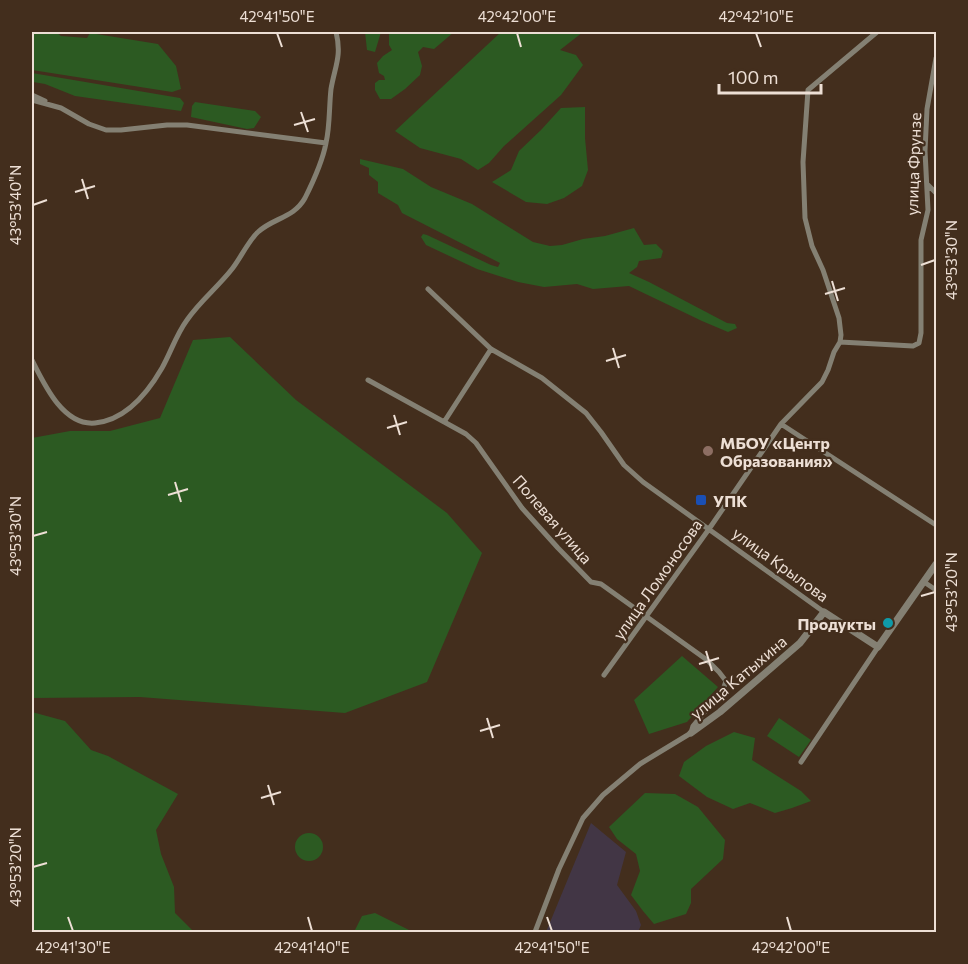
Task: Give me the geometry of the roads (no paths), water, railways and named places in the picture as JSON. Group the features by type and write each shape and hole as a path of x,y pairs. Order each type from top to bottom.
{"street":[{"path":"32,360 44,384 65,413 79,422 94,423 112,419 129,410 144,394 162,368 175,339 188,318 232,269 257,232 296,210 304,200 326,143 332,87 339,54 336,32"},
{"name":"улица Ломоносова","path":"604,675 781,424 822,382 840,342 839,318 823,270 812,246 805,218 803,162 808,90 877,32"},
{"name":"улица Фрунзе","path":"840,342 913,346 920,343 921,240 928,210 925,151 927,109 936,58"},
{"path":"32,95 88,124 106,130 187,125 326,143"},
{"path":"32,100 60,108"},
{"path":"927,184 936,193"},
{"name":"улица Крылова","path":"428,289 491,349 542,378 586,413 624,465 642,482 824,612 878,647"},
{"path":"444,422 491,349"},
{"name":"Полевая улица","path":"368,380 466,434 476,443 522,508 591,582 601,584 707,660 719,672 726,681 723,690 693,726 691,733"},
{"path":"781,424 936,525"},
{"path":"801,762 936,564"},
{"path":"924,582 936,590"},
{"name":"улица Катыхина","path":"691,733 720,712 800,643 824,612"},
{"path":"535,933 559,869 583,818 603,795 640,764 691,733"}],"place":[{"name":"МБОУ «Центр Образования»","path":"708,451"},
{"name":"УПК","path":"701,500"},
{"name":"Продукты","path":"888,623"}]}
